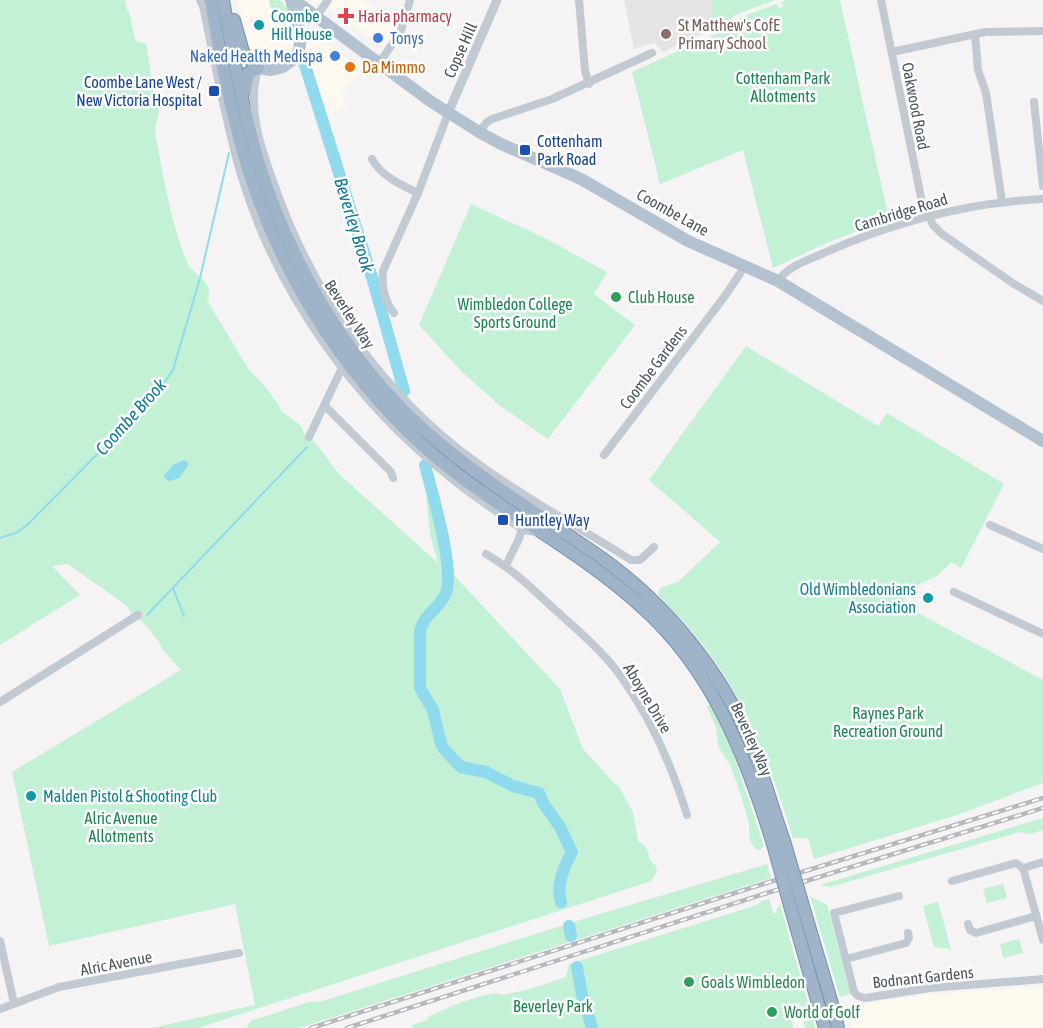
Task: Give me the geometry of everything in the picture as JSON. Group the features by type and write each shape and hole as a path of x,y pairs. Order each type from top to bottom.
{"highway":[{"path":"224,0 233,14 243,52 258,68 248,73 245,81 247,119"},
{"name":"Beverley Way","path":"224,0 247,119 266,186 288,239 321,303 368,370 405,412 459,461 591,551 632,582 682,632 709,667 741,722 751,746 795,900 839,1028"},
{"name":"Beverley Way","path":"210,3 235,122 254,189 277,244 310,308 364,382 420,443 477,489 618,587 643,607 686,655 708,687 741,750 778,842"},
{"name":"Beverley Way","path":"795,900 824,1028"}],"main road":[{"path":"293,0 301,36"},
{"name":"Coombe Lane","path":"293,0 430,101 479,132 501,144 562,169 687,241 778,281 1043,441"},
{"path":"258,68 277,69 288,64 299,50 304,29 316,17"}],"street":[{"name":"Beverley Way","path":"200,0 232,142 250,201 264,237 297,300 342,368 388,421 426,458 458,484 522,529 540,532"},
{"path":"316,17 328,0"},
{"path":"379,63 400,33 410,0"},
{"name":"Copse Hill","path":"449,111 497,0"},
{"path":"579,0 585,71 589,84"},
{"name":"Oakwood Road","path":"881,0 927,216"},
{"path":"892,52 975,34 1043,31"},
{"path":"975,34 978,70 986,93 1002,202"},
{"path":"479,132 492,119 518,112 589,84 652,53"},
{"name":"Beverley Way","path":"258,68 254,87 254,120 268,167 297,242 346,326 387,380 452,444 513,489 573,526 583,529 631,560 640,560 654,548"},
{"path":"1034,102 1043,186"},
{"path":"394,313 389,307 382,280 383,271 418,193 449,111"},
{"path":"372,159 380,170 418,193"},
{"name":"Cambridge Road","path":"778,281 788,270 822,254 870,234 927,216 1002,202 1043,200"},
{"path":"927,216 942,234 1014,284 1043,301"},
{"name":"Coombe Gardens","path":"604,455 725,296 745,266"},
{"path":"309,437 342,368"},
{"path":"324,406 391,472 393,478"},
{"path":"990,525 1043,549"},
{"name":"Beverley Way","path":"573,526 577,536 591,551"},
{"path":"506,565 522,529"},
{"name":"Aboyne Drive","path":"486,554 506,565 583,635 619,674 637,701 659,742 679,789 687,815"},
{"path":"954,592 1043,634"},
{"path":"0,702 138,615"},
{"path":"1023,868 1043,862"},
{"path":"952,880 1016,863 1023,868 1043,940"},
{"name":"Bodnant Gardens","path":"899,896 834,913 854,992 858,996 865,998 930,988 1043,979"},
{"path":"968,924 970,930 976,933 1039,920"},
{"path":"846,959 906,943 909,938 908,933"},
{"path":"0,941 14,1003"},
{"name":"Alric Avenue","path":"0,1009 59,987 239,953"}],"shaded area":[{"path":"238,0 269,0 270,7 292,23 297,41 291,55 280,62 270,64 249,52"},
{"path":"311,0 363,0 397,23 395,30 383,48 321,1 317,5"},
{"name":"St Matthew's CofE Primary School","path":"624,0 716,0 722,25 663,52 654,43 634,49"},
{"path":"310,33 362,68 342,96 346,109 322,116 306,65 307,39"},
{"path":"1043,986 1043,1028 852,1028 846,1009 846,1006 925,995"}],"green space":[{"name":"Alric Avenue Allotments","path":"0,0 125,0 135,39 137,42 145,43 147,47 153,90 159,111 155,129 156,138 172,217 187,262 209,288 207,300 249,370 272,396 281,411 300,425 305,435 315,442 338,473 438,563 430,534 423,465 427,468 440,522 448,531 448,554 453,563 451,572 560,689 583,749 618,785 633,812 638,841 646,847 651,861 656,866 657,871 651,881 198,1028 152,1028 255,1005 235,904 49,946 12,772 181,670 162,649 145,624 132,615 127,606 68,564 52,566 80,595 0,645"},
{"path":"269,0 280,0 289,11 291,20 286,20 270,7"},
{"path":"711,0 775,0 735,15 715,30 712,28"},
{"name":"Cottenham Park Allotments","path":"786,0 840,0 889,219 829,242 773,268 743,150 660,184 632,72 727,29 742,17 776,4 779,8 783,7 782,2"},
{"name":"Wimbledon College Sports Ground","path":"471,204 543,237 607,272 594,294 635,325 548,439 499,405 462,372 419,325"},
{"name":"Raynes Park Recreation Ground","path":"746,346 878,426 887,413 1004,484 961,568 952,562 937,576 909,589 903,605 1043,680 1043,783 960,814 814,859 808,838 793,838 757,738 734,691 704,646 658,594 660,588 678,582 720,542 649,480"},
{"path":"708,705 712,706 730,744 764,846 761,849 757,850 753,846 749,837 749,823 738,786 731,767 718,746 716,727"},
{"path":"1043,818 1043,830 1030,834 1020,832 830,887 820,885"},
{"path":"767,864 771,878 299,1028 246,1028 251,1021 309,1002 319,1002"},
{"path":"1003,884 1007,898 987,903 983,889"},
{"path":"810,896 827,905 850,994 840,997"},
{"name":"Goals Wimbledon","path":"769,899 774,915 780,904 815,1028 805,1028 800,1003 789,1005 793,1028 412,1028 412,1025 428,1020 429,1016 466,1001 488,994 503,995 530,989 566,977 569,964 757,905"},
{"path":"938,902 951,949 934,947 923,906"},
{"path":"1019,939 1023,953 1003,958 1000,944"}],"water":[{"path":"184,460 188,462 188,466 179,478 170,481 165,479 164,475 173,465"}],"waterway":[{"name":"Beverley Brook","path":"303,59 374,284 404,391"},
{"name":"Coombe Brook","path":"0,538 16,533 26,526 138,413 173,370 200,278 229,153"},
{"path":"147,615 307,447"},
{"name":"Beverley Brook","path":"425,465 442,530 448,581 446,593 425,620 420,631 420,688 433,710 441,744 461,767 486,772 513,786 539,793 572,852 560,883 561,902"},
{"path":"173,588 184,616"},
{"name":"Beverley Brook","path":"569,926 571,936"},
{"name":"Beverley Brook","path":"577,967 582,995 592,1028"}],"railway":[{"path":"311,1028 763,884 1043,798"},
{"path":"347,1028 767,893 1043,808"}],"place":[{"name":"Haria pharmacy","path":"346,16"},
{"name":"Coombe Hill House","path":"259,25"},
{"name":"St Matthew's CofE Primary School","path":"666,34"},
{"name":"Tonys","path":"378,38"},
{"name":"Naked Health Medispa","path":"335,56"},
{"name":"Da Mimmo","path":"350,67"},
{"name":"Coombe Lane West / New Victoria Hospital","path":"214,91"},
{"name":"Cottenham Park Road","path":"525,150"},
{"name":"Club House","path":"616,297"},
{"name":"Huntley Way","path":"503,520"},
{"name":"Old Wimbledonians Association","path":"928,598"},
{"name":"Malden Pistol & Shooting Club","path":"31,796"},
{"name":"Goals Wimbledon","path":"689,982"},
{"name":"World of Golf","path":"772,1012"}],"park label":[{"name":"Beverley Park","path":"553,1006"}]}
